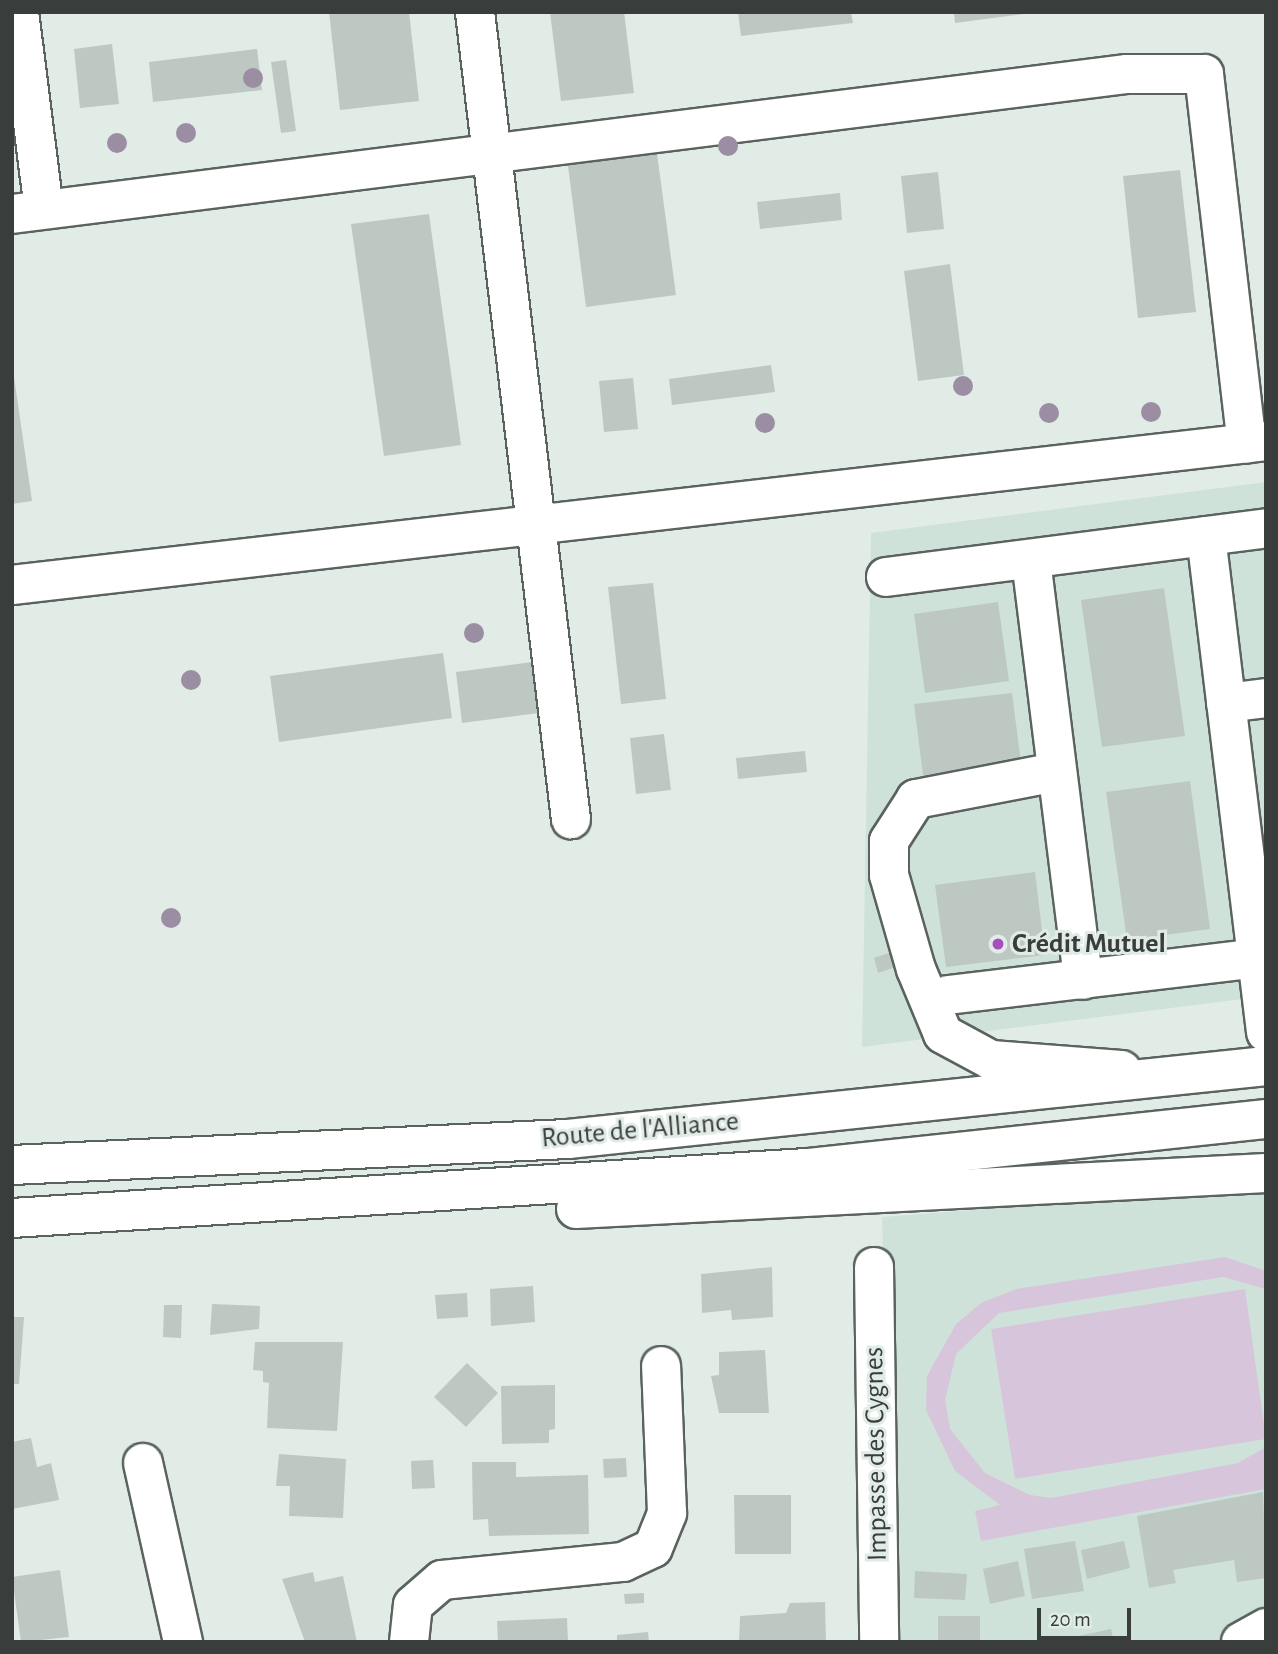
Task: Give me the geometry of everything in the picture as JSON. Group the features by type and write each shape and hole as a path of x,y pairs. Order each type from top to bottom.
{"main road":[{"path":"12,585 1256,443 1204,74 1127,74 28,211 19,12"},
{"path":"475,12 571,819"},
{"path":"886,577 1266,528"},
{"path":"1206,536 1226,704 1251,793 1266,1032"},
{"path":"1031,560 1083,980"},
{"path":"1226,704 1266,698"},
{"path":"1056,772 931,792 905,808 889,841 889,874 932,1015 943,1034 991,1060 1205,1075"},
{"path":"948,995 1261,958"},
{"name":"Route de l'Alliance","path":"12,1165 568,1139 1205,1075 1266,1066"},
{"name":"Route de l'Alliance","path":"12,1218 807,1168 1266,1119"},
{"path":"238,1205 533,1212 1266,1173"},
{"name":"Impasse des Cygnes","path":"874,1266 879,1642"},
{"path":"409,1642 413,1605 442,1580 623,1562 653,1548 667,1513 661,1366"},
{"path":"144,1463 183,1642"},
{"path":"1241,1642 1266,1628"}],"shaded area":[{"path":"1266,482 1266,996 862,1047 871,533"},
{"path":"1266,1187 1266,1642 893,1642 882,1217"},
{"path":"1225,1257 1266,1271 1266,1289 1223,1277 999,1313 956,1354 945,1400 950,1429 985,1473 1030,1495 1051,1498 1238,1463 1266,1447 1266,1489 981,1541 975,1511 1000,1505 955,1471 926,1410 927,1376 956,1324 981,1303 1016,1289"},
{"path":"1245,1289 1266,1439 1015,1479 991,1329"}],"building":[{"path":"329,12 409,12 419,101 340,110"},
{"path":"550,12 624,12 634,93 561,101"},
{"path":"738,12 851,12 853,23 741,36"},
{"path":"954,12 1023,12 1023,14 955,23"},
{"path":"112,44 119,104 80,108 74,49"},
{"path":"257,49 262,90 153,102 149,62"},
{"path":"286,60 296,131 281,133 271,62"},
{"path":"656,146 676,295 586,307 567,158"},
{"path":"1180,170 1196,312 1138,318 1123,176"},
{"path":"938,172 944,229 907,233 901,176"},
{"path":"840,193 842,220 760,229 757,202"},
{"path":"429,214 461,445 384,456 351,224"},
{"path":"950,264 964,375 918,381 904,271"},
{"path":"12,363 32,501 12,504"},
{"path":"771,365 775,392 672,405 669,379"},
{"path":"633,378 638,429 604,432 599,381"},
{"path":"653,583 666,699 621,704 608,587"},
{"path":"1164,588 1185,736 1102,747 1081,600"},
{"path":"998,602 1009,681 925,693 914,614"},
{"path":"443,653 452,718 279,742 270,676"},
{"path":"532,662 539,713 462,723 456,672"},
{"path":"1012,693 1022,771 924,783 914,704"},
{"path":"664,734 671,790 636,794 630,738"},
{"path":"805,751 807,772 738,779 736,758"},
{"path":"1190,781 1210,929 1127,940 1106,792"},
{"path":"1035,872 1045,955 946,967 935,885"},
{"path":"892,952 896,967 878,973 874,958"},
{"path":"772,1267 773,1317 732,1320 731,1310 702,1313 701,1274"},
{"path":"533,1286 535,1322 491,1326 490,1289"},
{"path":"467,1293 468,1317 437,1319 435,1295"},
{"path":"212,1304 260,1306 259,1329 210,1335"},
{"path":"164,1305 182,1305 181,1338 163,1337"},
{"path":"12,1317 24,1317 19,1384 12,1384"},
{"path":"255,1342 343,1342 337,1431 267,1428 269,1383 263,1382 263,1371 253,1370"},
{"path":"765,1350 769,1413 719,1413 711,1376 719,1375 719,1352"},
{"path":"467,1363 498,1393 466,1427 434,1397"},
{"path":"555,1385 555,1429 549,1430 549,1443 502,1444 501,1386"},
{"path":"31,1438 37,1467 51,1463 59,1500 12,1509 12,1442"},
{"path":"279,1454 346,1459 343,1518 289,1516 290,1486 276,1486"},
{"path":"626,1458 627,1477 604,1478 603,1459"},
{"path":"433,1460 435,1488 412,1489 411,1461"},
{"path":"472,1462 516,1462 516,1477 588,1475 589,1534 489,1536 488,1519 473,1520"},
{"path":"1263,1492 1266,1578 1237,1582 1234,1560 1173,1570 1176,1583 1149,1588 1137,1516"},
{"path":"734,1495 791,1495 791,1554 735,1554"},
{"path":"1075,1541 1084,1591 1032,1599 1024,1549"},
{"path":"1124,1541 1130,1568 1087,1579 1081,1550"},
{"path":"1018,1561 1025,1596 990,1604 983,1569"},
{"path":"60,1570 69,1637 21,1642 12,1577"},
{"path":"915,1571 967,1574 965,1600 914,1598"},
{"path":"313,1572 315,1582 343,1576 357,1642 305,1642 282,1579"},
{"path":"644,1593 644,1603 625,1604 624,1594"},
{"path":"825,1602 826,1642 739,1642 740,1616 786,1613 790,1603"},
{"path":"938,1616 980,1616 980,1642 938,1642"},
{"path":"567,1618 568,1642 498,1642 497,1621"},
{"path":"1111,1629 1114,1642 1064,1642 1064,1639"},
{"path":"648,1632 649,1642 617,1642 617,1635"}],"place":[{"name":"Crédit Mutuel","path":"998,944"}]}
